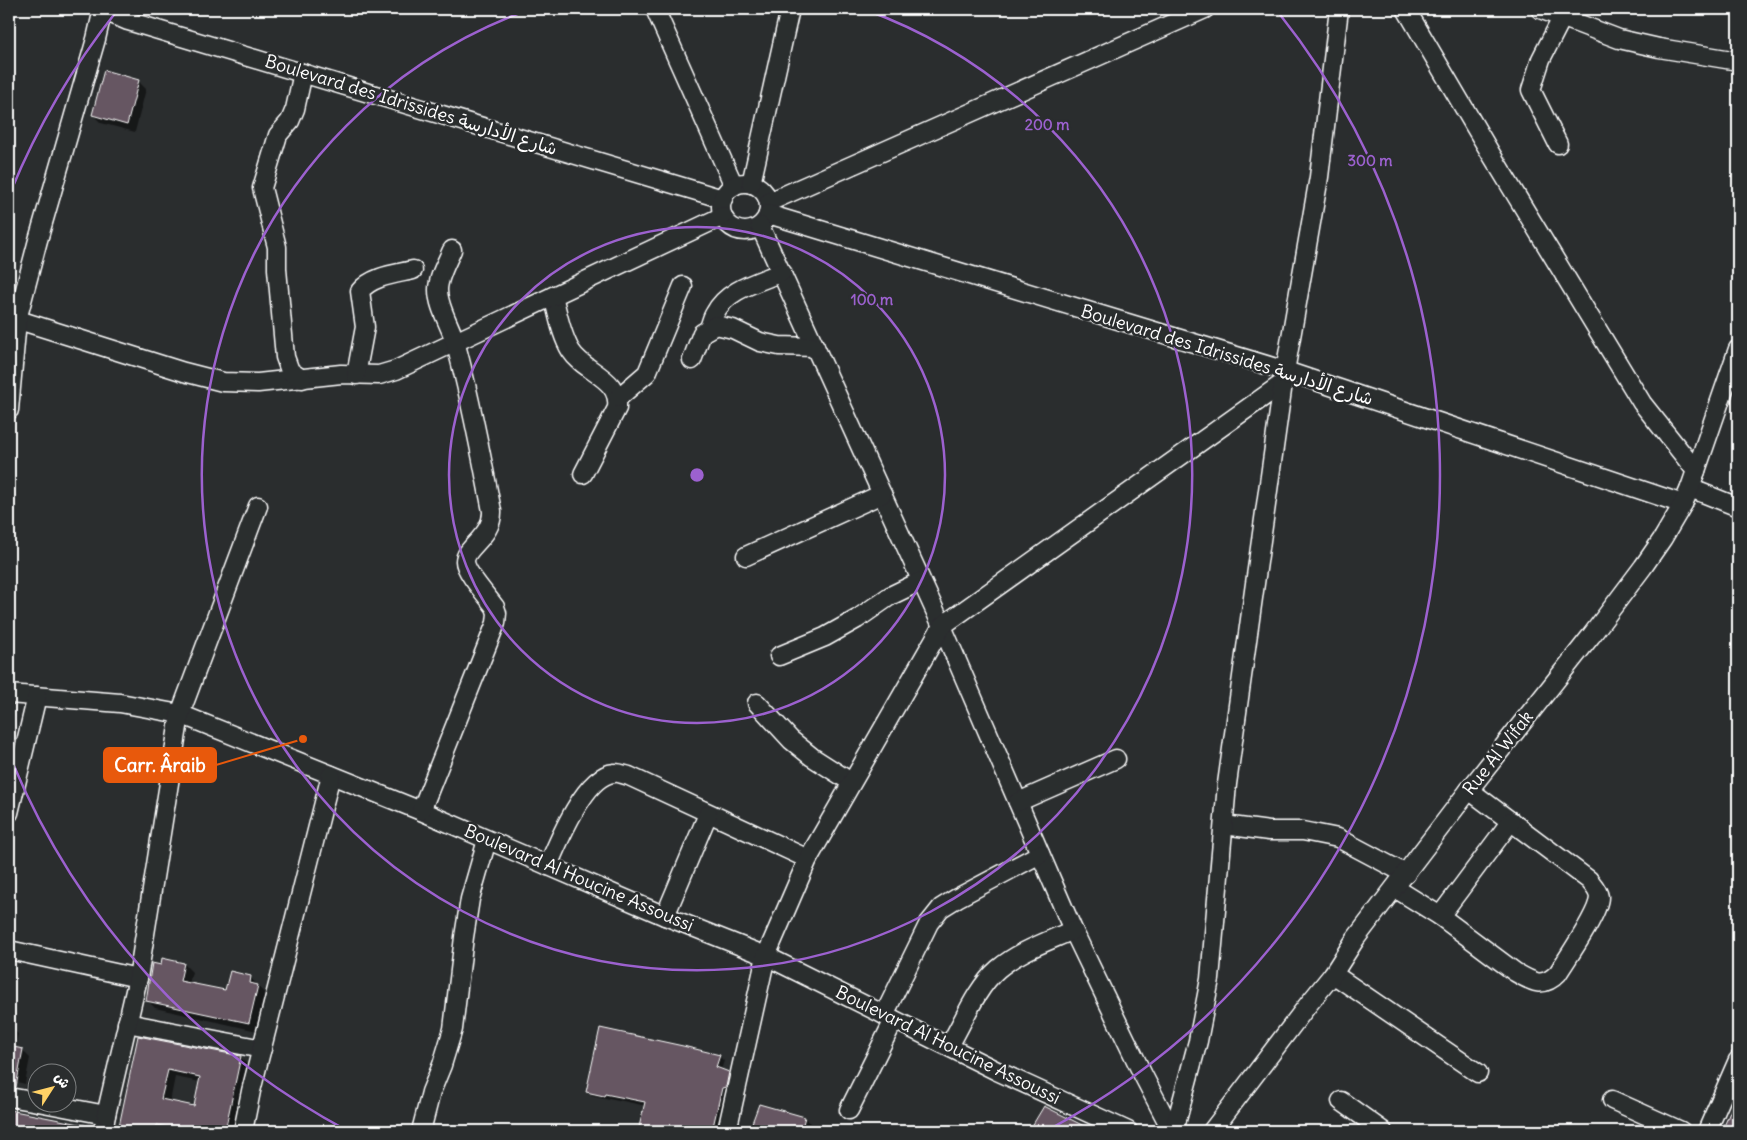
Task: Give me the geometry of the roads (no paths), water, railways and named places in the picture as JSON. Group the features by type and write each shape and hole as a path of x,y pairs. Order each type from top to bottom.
{"street":[{"path":"9,410 13,318 38,240 96,39 102,9"},
{"name":"Boulevard des Idrissides شارع الأدارسة","path":"102,9 128,20 303,73 733,196"},
{"path":"655,9 733,196"},
{"path":"790,9 733,196 728,224 744,232 752,230 766,214 1205,9"},
{"path":"1173,1131 1205,1011 1215,933 1227,784 1284,377 1319,177 1338,9"},
{"path":"1406,9 1486,146 1642,403 1696,471"},
{"path":"1540,9 1619,39 1659,48 1738,61"},
{"path":"1558,144 1530,90 1541,59 1562,18"},
{"path":"302,379 290,371 285,357 277,269 277,247 262,188 278,135 290,121 295,109 303,73"},
{"path":"13,318 184,372 223,382 258,383 342,374 379,375 396,370 553,296 733,196 759,187 765,194 766,214 782,272 942,626 1073,930 1142,1074 1173,1131"},
{"name":"Boulevard des Idrissides شارع الأدارسة","path":"766,214 1284,377 1687,496 1738,506"},
{"path":"421,811 496,623 495,607 469,572 465,562 466,556 488,528 492,520 492,511 456,342 444,314 438,290 452,250"},
{"path":"356,375 365,327 360,291 374,280 413,270"},
{"path":"709,328 715,312 724,301 738,290 782,272"},
{"path":"618,398 647,373 683,286"},
{"path":"553,296 563,335 571,351 580,362 610,384 618,398 617,408 582,474"},
{"path":"692,360 702,333 716,325 733,329 760,342 780,346 815,347"},
{"name":"Rue Al Wifak","path":"1212,1131 1306,1006 1333,974 1356,938 1469,790 1603,620 1663,538 1687,496 1738,349"},
{"path":"727,1131 766,956 808,859 942,626 1284,377"},
{"path":"746,556 882,494"},
{"path":"69,1112 104,1123 138,978 180,714 258,506"},
{"path":"779,656 825,638 890,596 921,581"},
{"name":"Boulevard Al Houcine Assoussi","path":"9,694 120,702 180,714 421,811 665,916 766,956 889,1018 1128,1131"},
{"path":"9,813 37,696"},
{"path":"757,703 812,758 851,782"},
{"path":"1018,802 1116,759"},
{"path":"548,866 569,819 590,787 614,772 629,776 808,859"},
{"path":"243,1131 262,1048 332,775"},
{"path":"1395,888 1440,916 1515,972 1534,982 1544,983 1558,973 1593,915 1599,896 1589,880 1469,790"},
{"path":"665,916 708,814"},
{"path":"1440,916 1512,821"},
{"path":"1224,825 1269,832 1303,831 1338,838 1406,874"},
{"path":"421,1131 431,1092 442,1066 453,1029 470,899 487,840"},
{"path":"849,1110 929,923 942,908 957,898 1040,854"},
{"path":"949,1046 983,985 998,969 1014,958 1073,930"},
{"path":"9,950 138,978"},
{"path":"1333,974 1478,1074"},
{"path":"127,1023 262,1048"},
{"path":"1707,1131 1738,1060"},
{"path":"9,1097 28,1100"},
{"path":"1612,1100 1681,1131"},
{"path":"1340,1101 1382,1131"}],"place":[{"name":"Carr. Âraib","path":"303,739"}]}
